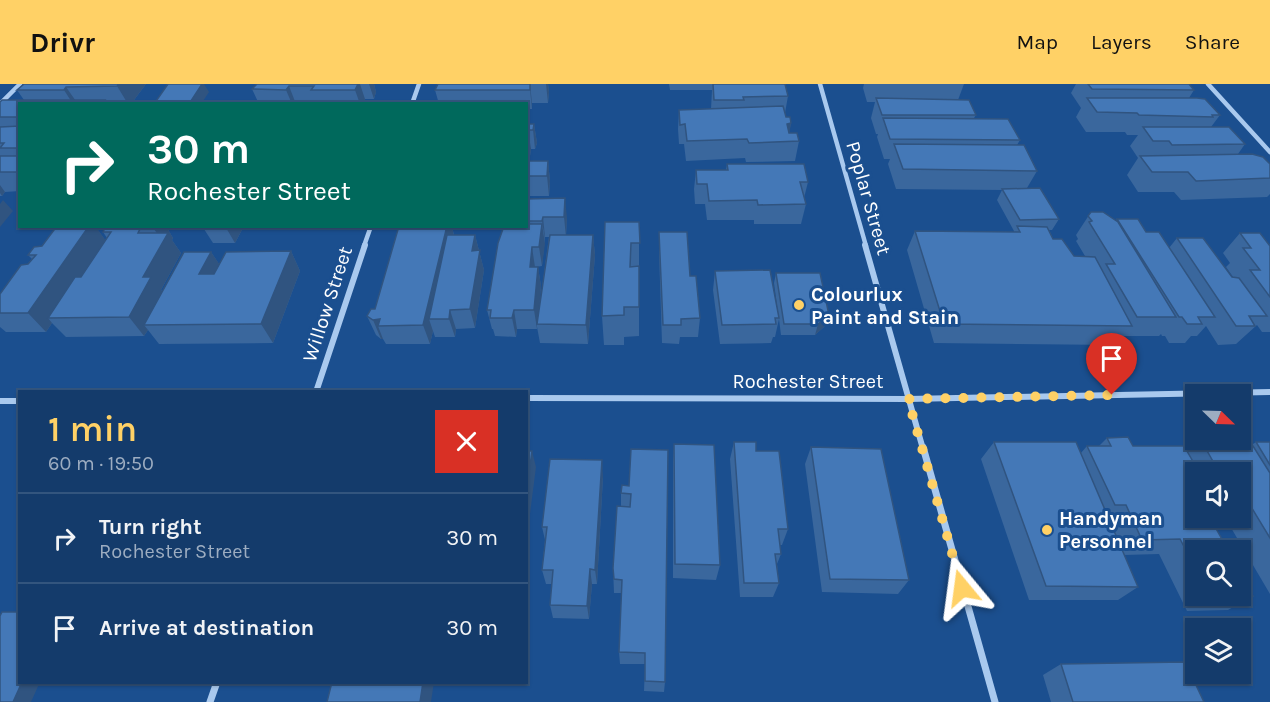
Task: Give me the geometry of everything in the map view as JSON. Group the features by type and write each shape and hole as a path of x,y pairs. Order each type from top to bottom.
{"street":[{"path":"0,104 20,84"},
{"path":"413,102 419,84"},
{"name":"Poplar Street","path":"820,84 995,702"},
{"path":"1208,84 1270,152"},
{"name":"Willow Street","path":"317,390 369,228"},
{"name":"Rochester Street","path":"528,398 908,399 1270,392"},
{"path":"0,401 18,401"},
{"path":"210,702 216,684"}],"building":[{"path":"24,84 119,84 117,86 66,87 64,90 17,90"},
{"path":"168,84 202,84 190,102 155,102"},
{"path":"257,84 358,84 355,90 311,90 314,86 289,86 286,90 252,89"},
{"path":"438,84 530,84 530,90 435,90"},
{"path":"713,84 785,84 788,96 714,100"},
{"path":"1088,84 1189,84 1194,90 1092,89"},
{"path":"876,98 969,100 976,115 882,115"},
{"path":"1087,98 1205,99 1220,115 1212,115 1213,117 1097,112"},
{"path":"2,100 105,100 104,102 18,102 18,117 0,117"},
{"path":"783,106 786,117 790,117 791,123 787,124 789,133 797,133 799,141 749,143 747,139 687,141 685,124 680,125 679,110"},
{"path":"883,118 1008,119 1020,140 890,139"},
{"path":"528,124 534,124 533,130 528,130"},
{"path":"18,126 18,148 0,148 4,143 0,143 0,127"},
{"path":"1143,127 1229,127 1245,144 1172,145 1169,141 1153,141"},
{"path":"894,144 1024,145 1037,171 903,169"},
{"path":"1252,154 1263,157 1270,164 1270,178 1196,181 1188,172 1152,172 1140,156"},
{"path":"0,156 18,156 18,172 0,172"},
{"path":"528,161 548,161 547,176 528,176"},
{"path":"727,164 804,164 808,182 800,182 806,204 758,205 757,200 709,201 707,184 697,184 696,170 728,170"},
{"path":"1040,188 1059,219 1020,220 1002,189"},
{"path":"565,198 564,217 543,217 542,221 528,221 528,199"},
{"path":"1091,212 1103,212 1118,222 1176,317 1137,317 1106,264 1115,264 1089,222 1092,221 1088,216"},
{"path":"1117,219 1138,219 1146,232 1159,232 1215,317 1198,317 1202,324 1187,324 1182,317 1179,317"},
{"path":"605,222 639,222 640,243 631,243 630,267 639,266 639,307 624,307 624,315 602,316"},
{"path":"528,224 542,224 539,247 532,247 530,267 538,267 534,310 514,310 512,318 490,318 491,310 487,310 498,243 503,228 528,228"},
{"path":"1017,226 1047,227 1053,239 1062,239 1074,256 1095,257 1132,326 944,324 915,231 1020,232"},
{"path":"56,228 88,228 28,313 0,313 0,294 21,265 28,264 36,255 28,255 34,247 42,246"},
{"path":"105,228 155,228 140,229 138,233 168,233 143,277 151,277 129,317 48,318 75,277 81,277 111,232 103,232"},
{"path":"398,228 447,228 423,325 378,326 380,319 373,320 367,316 371,309 375,309"},
{"path":"659,232 687,232 690,276 696,276 700,318 681,319 681,325 663,325"},
{"path":"1240,233 1260,233 1270,246 1270,297 1250,270 1260,270 1243,248 1251,248"},
{"path":"447,235 475,235 472,251 480,250 470,309 450,310 449,319 429,319"},
{"path":"550,235 593,235 586,325 537,324"},
{"path":"1177,238 1203,238 1232,277 1239,278 1267,316 1249,316 1255,326 1236,326"},
{"path":"291,251 261,324 144,325 184,252 211,252 199,274 214,274 226,252"},
{"path":"770,270 779,318 775,318 776,324 722,325 715,271"},
{"name":"Colourlux Paint and Stain","path":"776,273 820,273 829,315 818,324 784,324"},
{"path":"1128,437 1133,446 1184,446 1193,462 1185,462 1185,528 1216,528 1222,540 1185,540 1185,548 1180,539 1142,540 1126,505 1115,505 1087,446 1111,446 1107,438"},
{"path":"734,442 756,442 756,451 779,451 788,529 778,529 781,554 775,554 779,583 744,583"},
{"name":"Handyman Personnel","path":"994,442 1076,442 1138,587 1046,586"},
{"path":"1256,442 1270,442 1270,465"},
{"path":"674,444 714,445 720,565 675,564"},
{"path":"1253,446 1270,473 1270,538 1251,507 1251,462 1213,462 1207,450 1251,450"},
{"path":"811,447 881,449 909,580 830,579"},
{"path":"631,449 668,450 665,682 645,681 645,653 619,652 622,580 614,579 613,568 617,506 630,507 631,494 621,493 622,485 629,486"},
{"path":"528,451 532,451 528,480"},
{"path":"550,459 602,460 595,570 590,569 587,606 550,605 553,570 542,570 547,527 542,527"},
{"path":"2,612 18,612 18,684 21,684 13,702 0,702 0,616"},
{"path":"1185,662 1185,684 1195,684 1204,702 1073,702 1061,664"},
{"path":"332,684 423,684 420,702 327,702"}],"place":[{"name":"Colourlux Paint and Stain","path":"799,305"},
{"name":"Handyman Personnel","path":"1047,530"}],"route":[{"path":"962,588 908,399 1112,395"}]}
